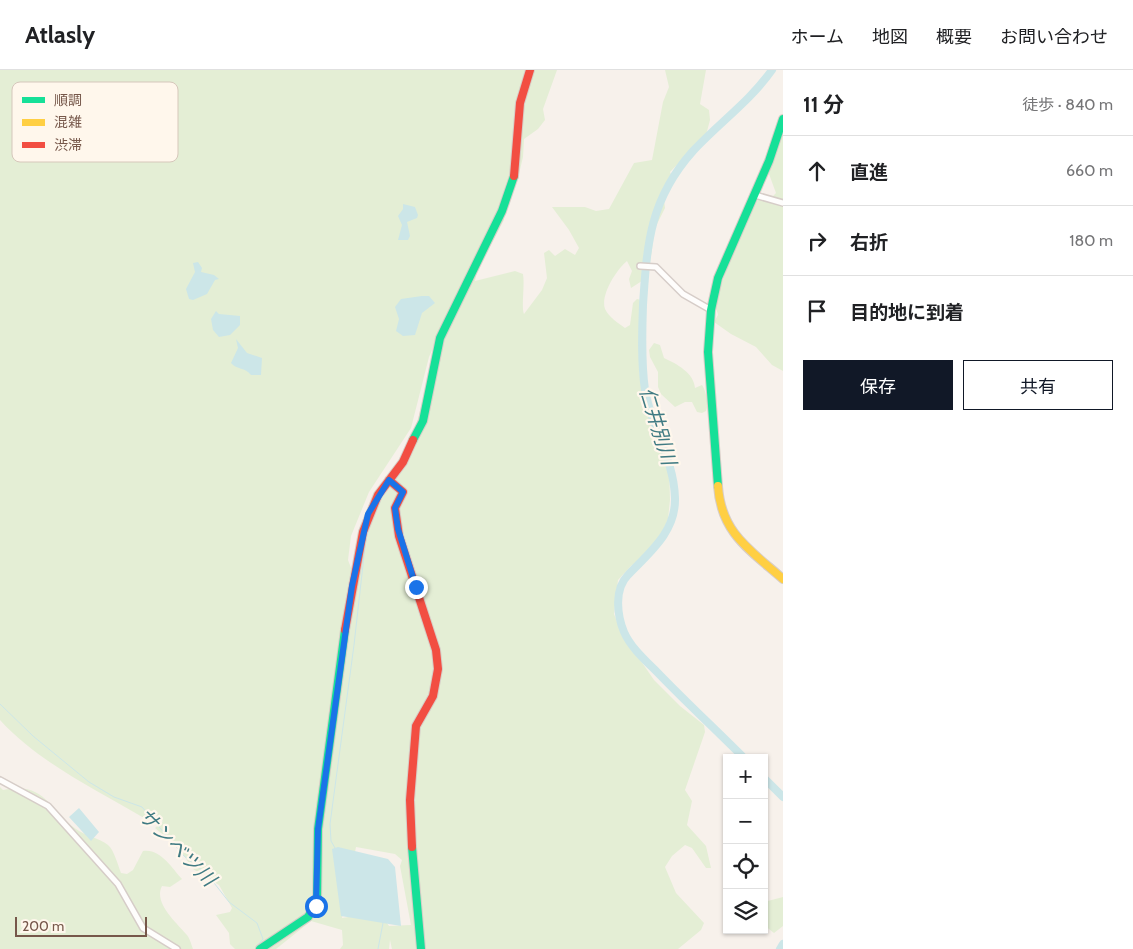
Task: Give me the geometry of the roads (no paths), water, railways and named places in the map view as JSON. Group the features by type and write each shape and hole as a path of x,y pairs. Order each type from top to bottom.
{"street":[{"path":"262,948 308,917 317,903 318,829 352,586 368,514 389,480 403,462 423,421 440,338 502,211 516,168 520,104 530,70"},
{"path":"783,119 755,195 726,257 711,310 708,352 719,504 724,519 738,540 783,580"},
{"path":"755,195 783,203"},
{"path":"640,266 656,267 683,294 711,310"},
{"path":"389,480 403,492 395,508 400,536 437,657 437,681 433,696 416,726 412,762 410,800 412,846 421,949"},
{"path":"0,780 48,806 118,884 143,928 177,949"}],"water":[{"path":"403,204 415,207 418,215 417,218 407,222 410,236 408,240 398,240 402,225 398,216 403,209"},
{"path":"198,262 202,268 201,272 214,275 219,279 215,280 207,294 193,300 189,299 186,289 195,272 193,263"},
{"path":"429,296 435,303 422,313 415,335 403,336 396,331 399,319 395,307 401,299"},
{"path":"216,311 219,314 240,316 240,325 230,335 219,337 213,330 211,319"},
{"path":"236,339 247,353 262,358 261,375 251,375 231,363 238,348"},
{"path":"79,808 99,832 91,841 69,817"},
{"path":"338,847 388,859 395,867 401,926 341,916 332,849"}],"waterway":[{"name":"仁井別川","path":"740,754 635,649 624,632 618,610 618,602 620,587 628,575 660,541 671,521 674,510 674,484 671,470 648,404 643,369 643,305 646,262 653,223 659,204 679,169 693,151 754,92 772,70"},
{"path":"335,848 331,841 330,824 366,538"},
{"name":"サンベツ川","path":"0,704 33,736 89,782 114,797 142,807 184,856 207,874 229,902 257,923 263,939 256,947 257,949"},
{"name":"仁井別川","path":"768,782 783,797"},
{"path":"378,949 383,923"},
{"name":"仁井別川","path":"780,949 783,944"}]}
